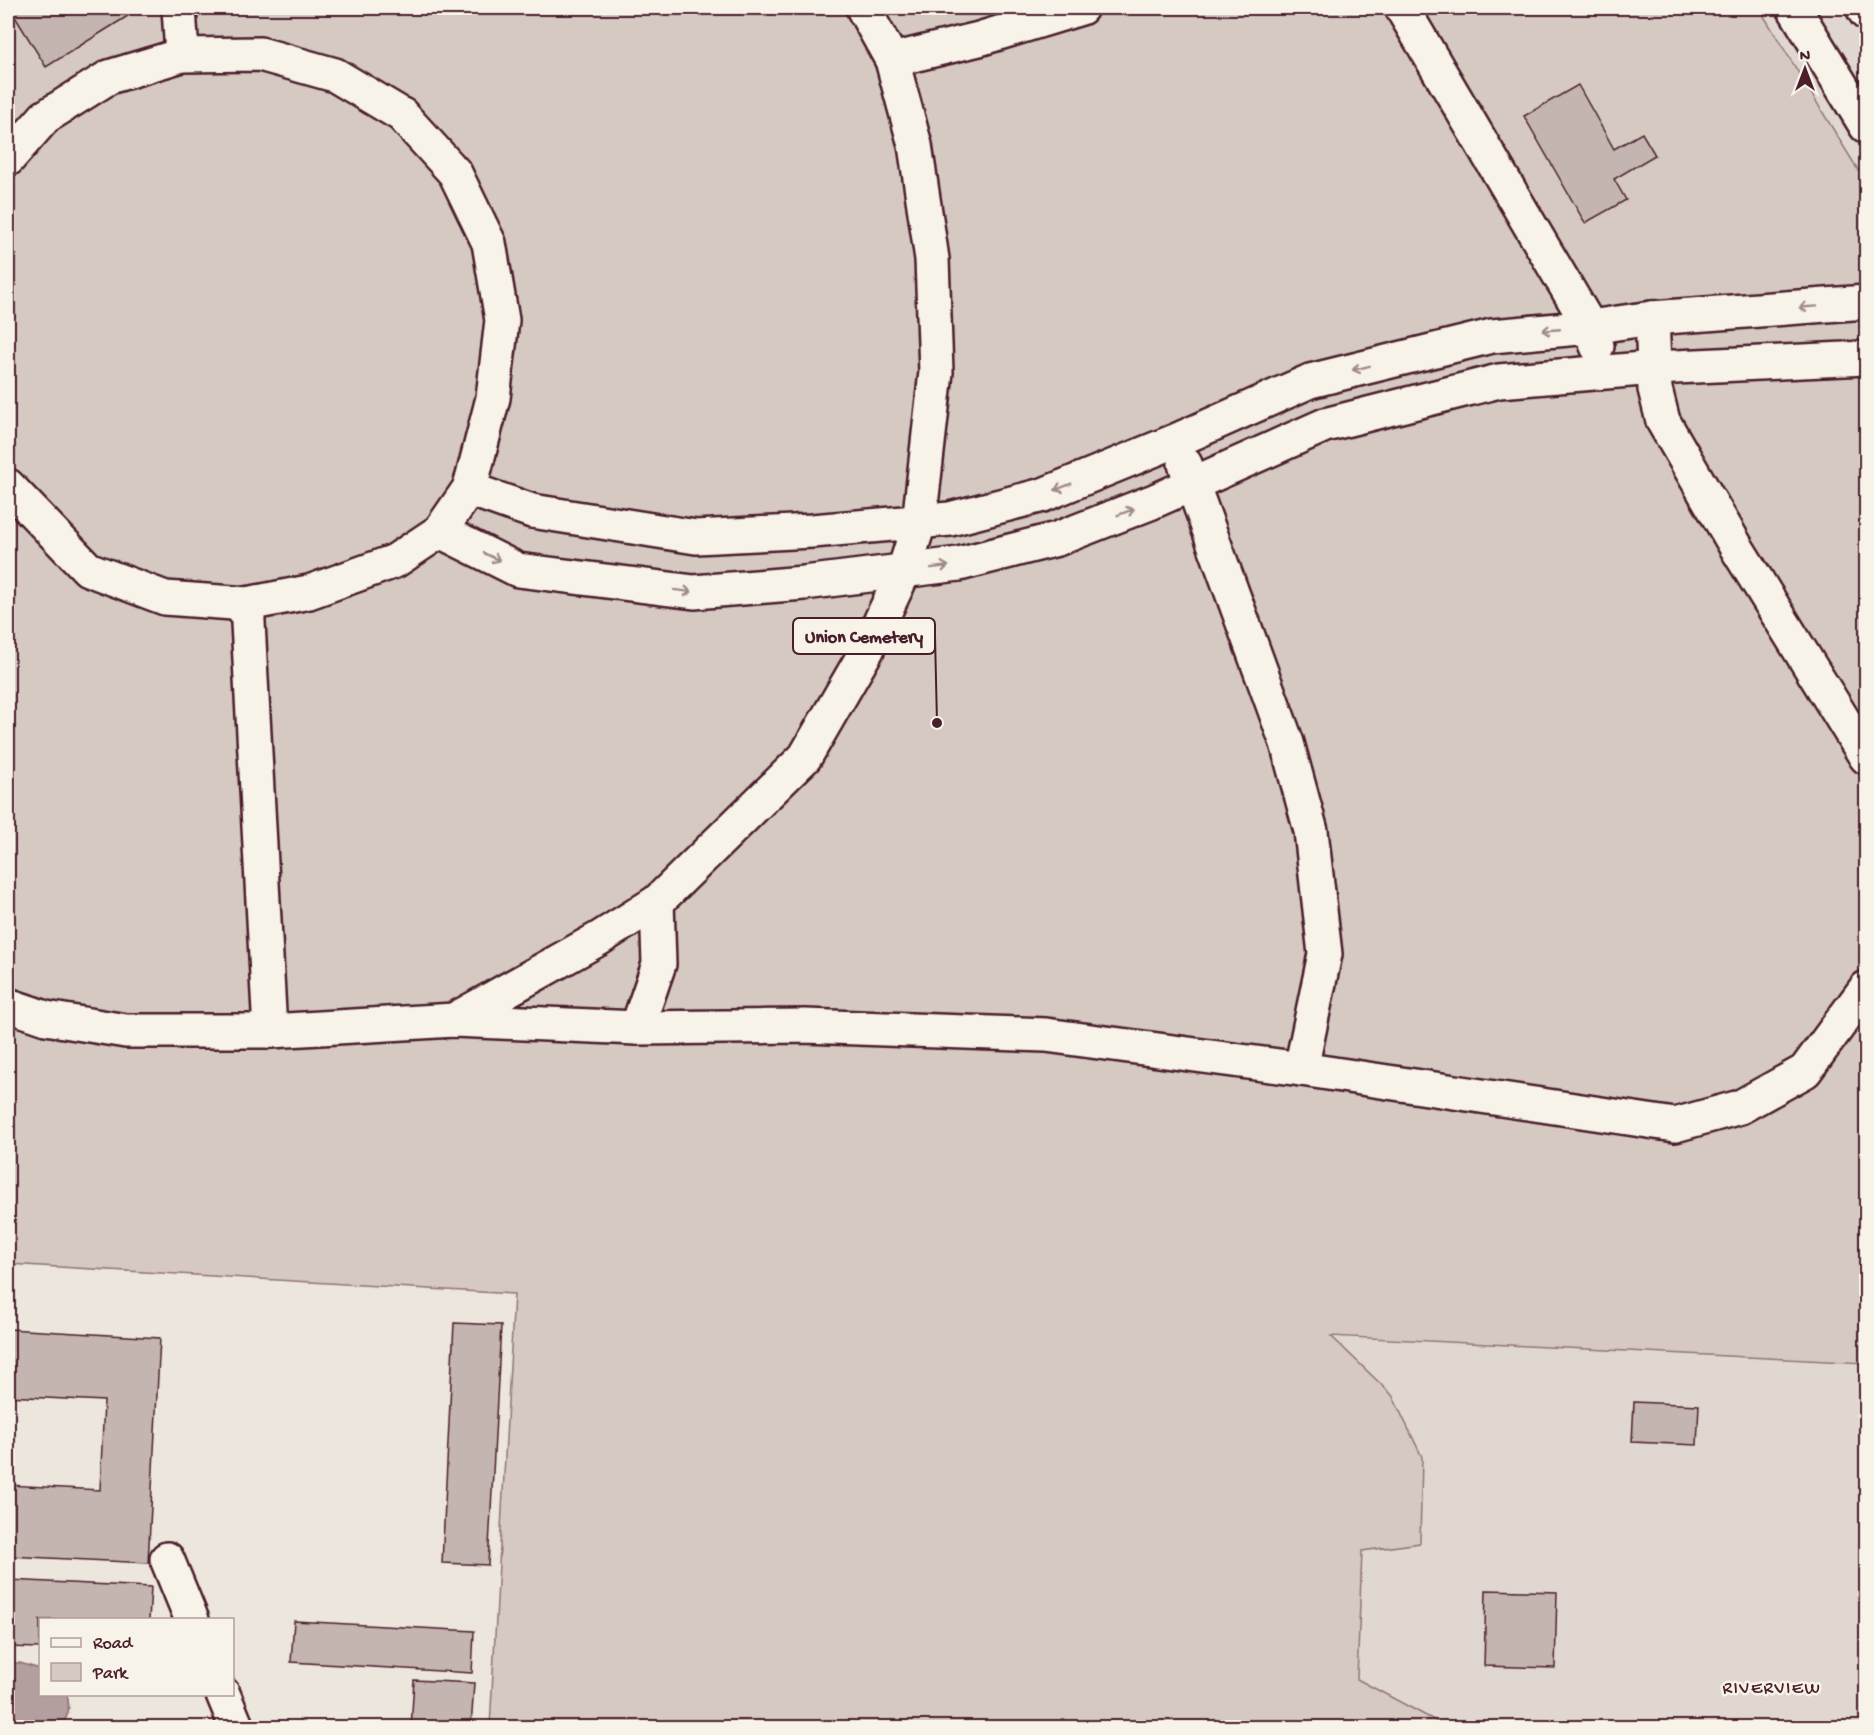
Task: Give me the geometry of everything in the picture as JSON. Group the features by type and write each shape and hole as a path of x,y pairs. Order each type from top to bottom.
{"main road":[{"path":"179,8 182,55"},
{"path":"454,1020 600,938 657,902 805,757 867,650 903,571 919,523 936,372 932,259 915,145 891,60 863,8"},
{"path":"891,60 979,39 1081,8"},
{"path":"1402,8 1590,327 1606,372"},
{"path":"1794,8 1866,126"},
{"path":"1863,8 1866,13"},
{"path":"8,159 45,117 109,76 182,55 260,54 335,75 402,115 455,173 489,243 502,320 493,398 469,489 440,531 394,561 309,592 247,604 165,598 88,569 10,494"},
{"path":"469,489 532,511 696,537 950,519 1043,495 1175,441 1310,381 1492,336 1590,327 1652,318 1866,302"},
{"path":"1652,318 1654,389 1662,421 1738,550 1866,757"},
{"path":"440,531 518,570 694,592 804,584 959,564 1057,539 1152,502 1325,425 1499,381 1654,368 1866,358"},
{"path":"1175,441 1194,483 1287,743 1311,831 1325,954 1301,1069"},
{"path":"247,604 270,1031"},
{"path":"638,1029 659,964 657,902"},
{"path":"8,1005 46,1018 126,1031 270,1031 454,1020 638,1029 805,1026 1046,1035 1301,1069 1675,1125 1740,1107 1805,1071 1866,988"},
{"path":"167,1559 191,1618"},
{"path":"223,1696 237,1728"}],"shaded area":[{"path":"1759,8 1866,8 1866,183 1845,148"},
{"path":"1331,1336 1866,1363 1866,1727 1447,1727 1357,1679 1362,1550"},
{"path":"8,1663 20,1663 39,1669 39,1696 67,1696 69,1704 66,1719 56,1727 40,1729 8,1722"}],"green space":[{"path":"8,8 1759,8 1866,183 1866,1363 1331,1336 1392,1395 1422,1457 1420,1543 1362,1551 1357,1679 1447,1727 490,1727 514,1294 8,1264"}],"building":[{"path":"18,8 139,9 46,67 12,12"},
{"path":"1578,85 1614,149 1642,133 1655,155 1614,179 1626,200 1585,223 1524,116"},
{"path":"454,1323 501,1325 488,1565 442,1563"},
{"path":"8,1329 160,1338 148,1563 8,1556 8,1485 100,1490 104,1401 8,1396"},
{"path":"1634,1402 1699,1405 1697,1445 1632,1442"},
{"path":"8,1580 151,1587 149,1618 39,1618 39,1648 8,1647"},
{"path":"1486,1590 1557,1592 1555,1668 1484,1666"},
{"path":"294,1621 474,1631 472,1673 291,1662"},
{"path":"414,1680 474,1683 471,1728 411,1728"}],"place":[{"name":"Union Cemetery","path":"937,723"}],"district":[{"name":"RIVERVIEW","path":"1772,1687"}]}
